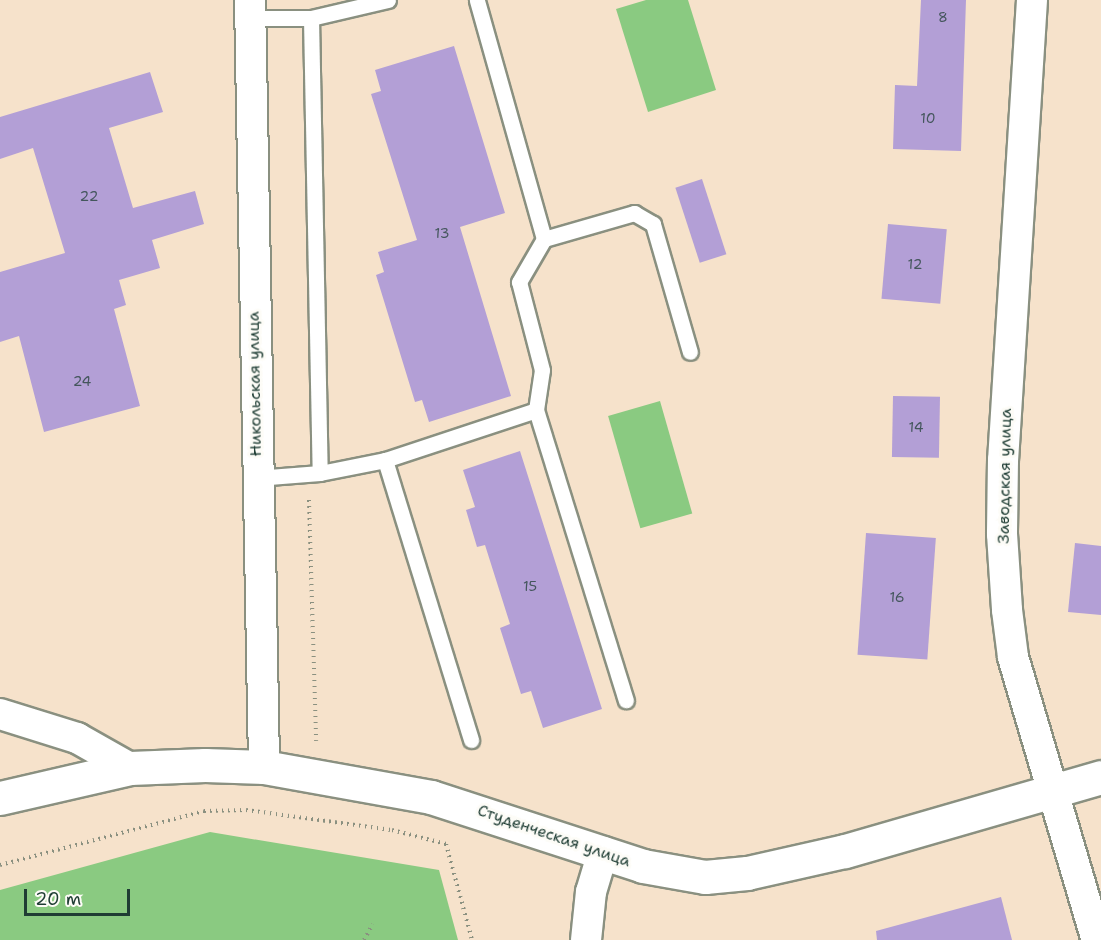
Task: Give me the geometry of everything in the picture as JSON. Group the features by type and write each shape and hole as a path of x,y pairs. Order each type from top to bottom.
{"street":[{"name":"Заводская улица","path":"1032,0 1002,534 1013,657 1097,940"},
{"name":"Никольская улица","path":"250,9 256,478 264,768"},
{"path":"0,714 77,738 130,768"},
{"name":"Студенческая улица","path":"0,798 130,768 205,765 264,768 431,797 674,874 705,877 747,873 845,851 1101,777"},
{"path":"586,940 591,892 603,852"}],"lane":[{"path":"250,9 311,18 366,3 388,0"},
{"path":"477,0 544,239"},
{"path":"311,18 314,473"},
{"path":"626,700 536,410 542,370 519,282 544,239 634,213 653,224 690,352"},
{"path":"256,478 314,473 385,460 536,410"},
{"path":"385,460 471,740"}],"path":[{"path":"314,473 316,747"},
{"path":"0,865 204,811 246,810 392,830 446,844 472,940"},
{"path":"364,940 373,924"}],"green space":[{"path":"646,0 688,0 716,90 648,112 616,9"},
{"path":"660,401 692,513 640,528 608,416"},
{"path":"210,832 439,870 458,940 0,940 0,890"}],"building":[{"path":"921,0 966,0 961,151 893,149 895,85 917,86"},
{"path":"454,46 505,213 460,227 511,396 429,422 422,400 415,402 376,275 384,272 378,252 417,240 371,94 381,91 375,70"},
{"path":"150,72 163,112 109,128 133,208 195,191 204,224 152,240 160,268 119,280 126,305 114,309 140,406 44,432 19,336 0,342 0,272 65,253 33,148 0,159 0,117"},
{"path":"702,179 726,254 700,263 675,188"},
{"path":"888,224 947,229 940,304 881,299"},
{"path":"893,396 940,397 939,458 892,457"},
{"path":"520,451 602,709 543,728 531,691 521,694 500,628 510,624 485,545 477,547 466,510 475,507 463,470"},
{"path":"866,533 936,538 927,660 857,655"},
{"path":"1075,543 1101,546 1101,615 1068,612"},
{"path":"1001,897 1012,940 877,940 876,931"}]}
